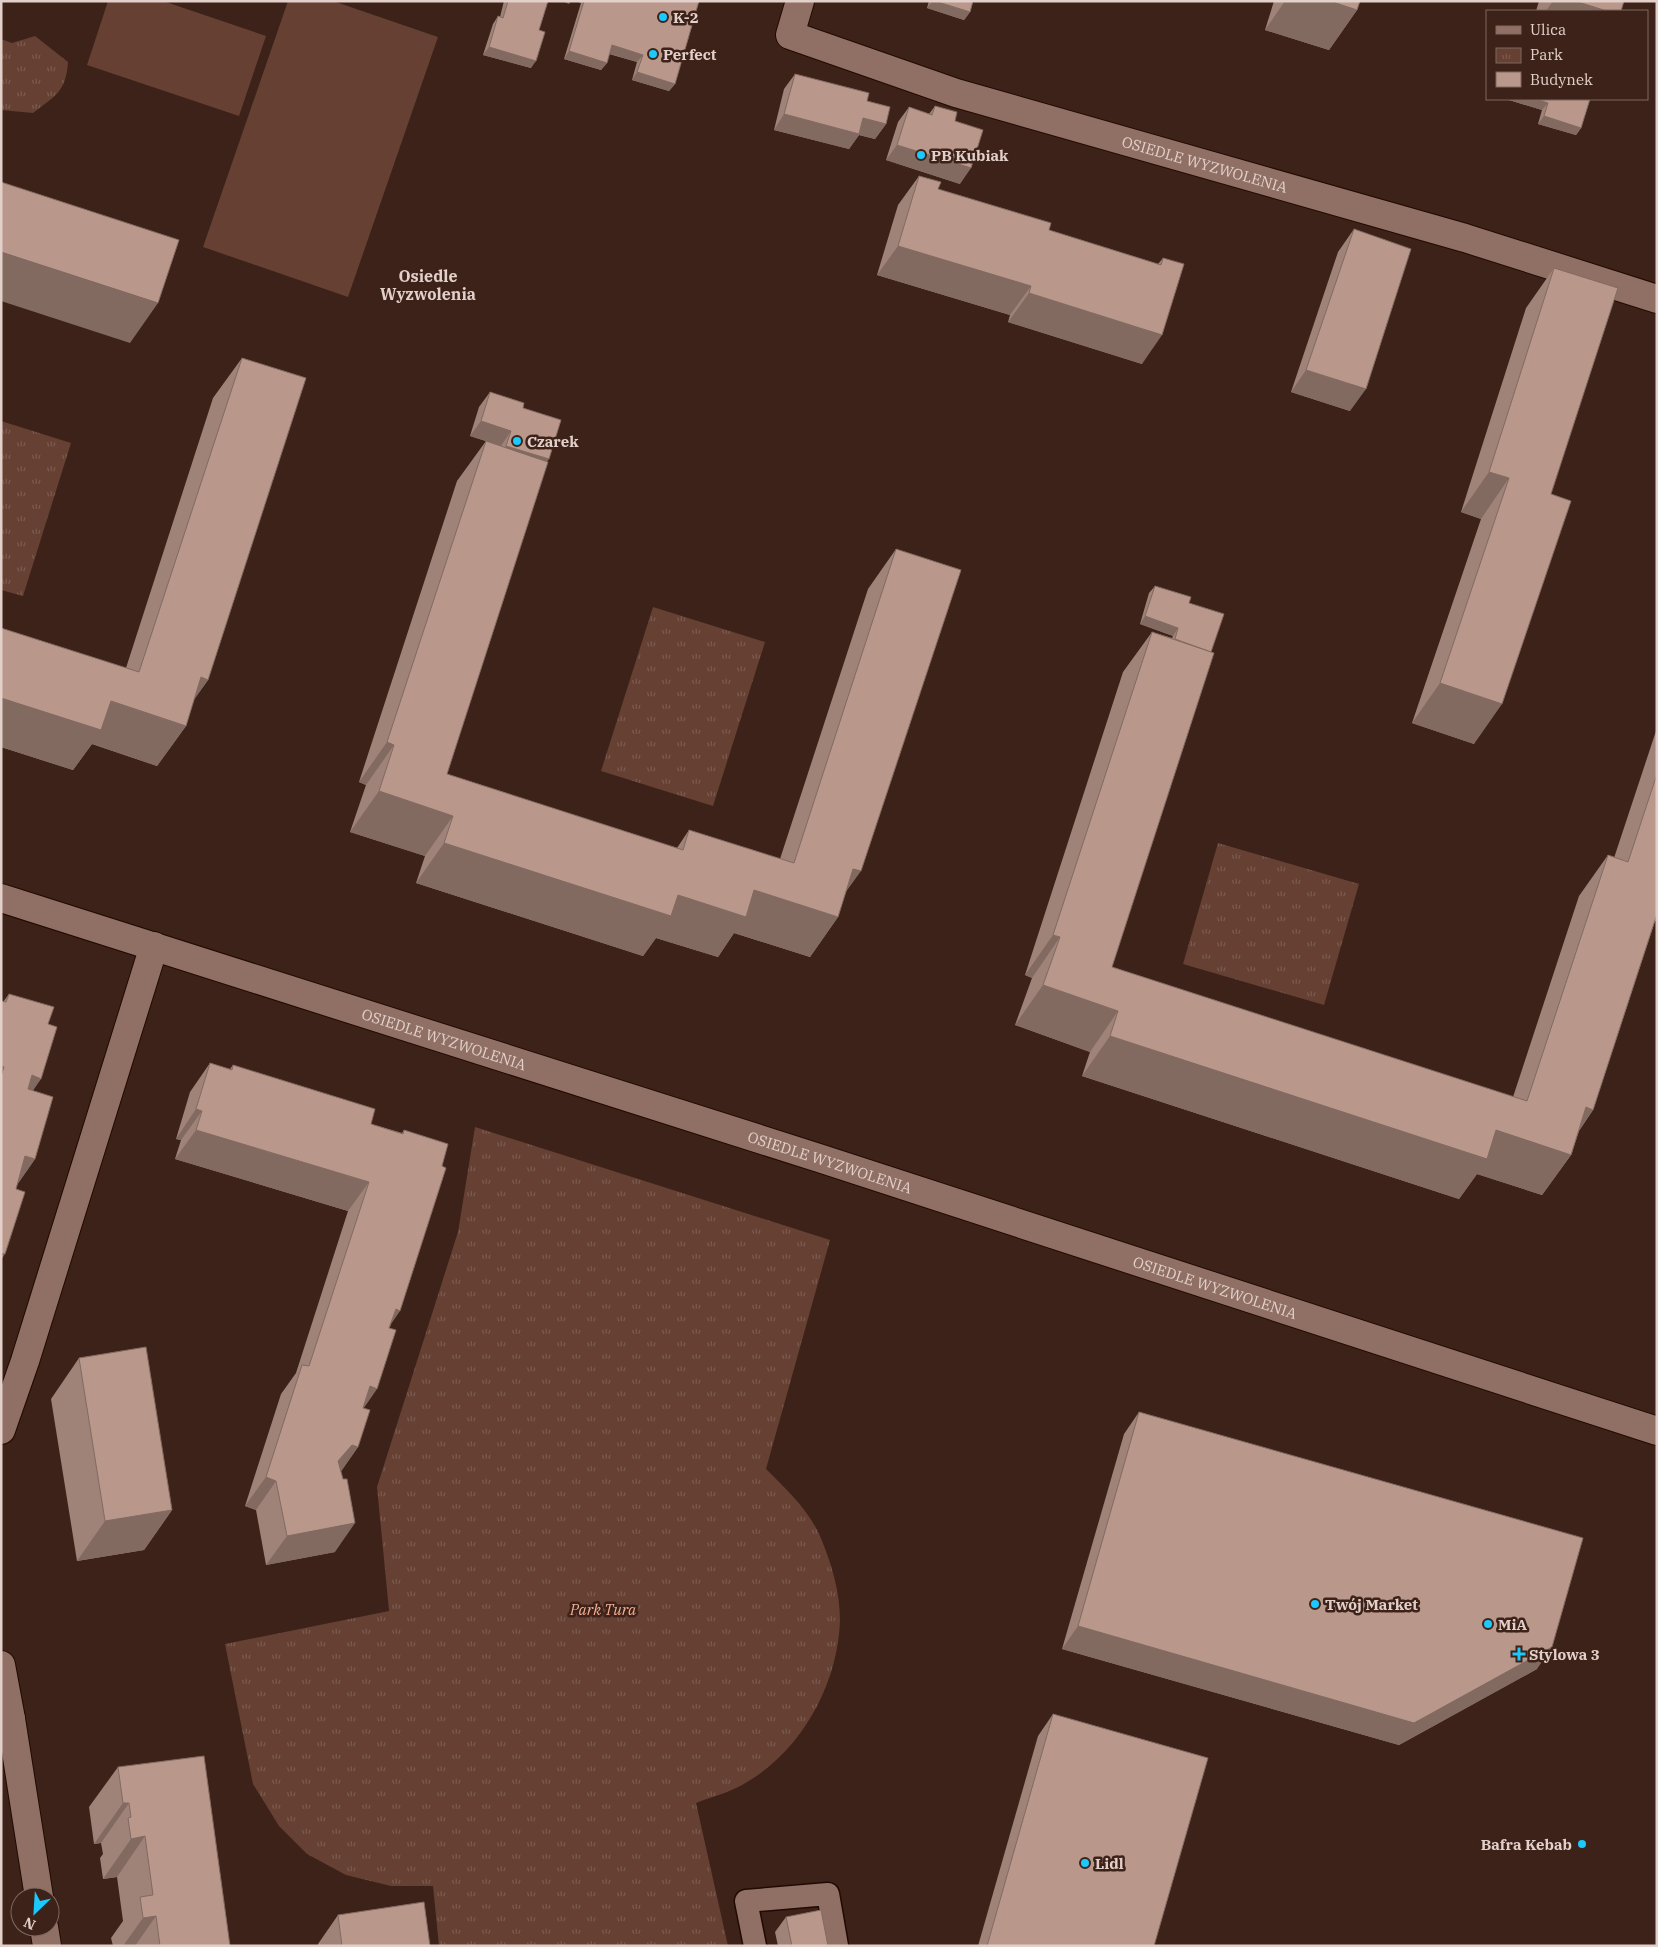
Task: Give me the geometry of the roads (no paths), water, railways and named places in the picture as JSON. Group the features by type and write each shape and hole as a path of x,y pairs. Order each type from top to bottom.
{"street":[{"name":"OSIEDLE WYZWOLENIA","path":"800,1 790,36 956,93 1465,238 1657,298"},
{"name":"OSIEDLE WYZWOLENIA","path":"1,898 822,1159 1657,1431"},
{"path":"1,1430 37,1323 154,946"},
{"path":"1,1665 6,1720 37,1887"}],"lane":[{"path":"755,1946 746,1901 828,1894 837,1946"}],"place":[{"name":"K-2","path":"663,17"},
{"name":"Perfect","path":"653,54"},
{"name":"PB Kubiak","path":"921,155"},
{"name":"Czarek","path":"517,441"},
{"name":"Twój Market","path":"1315,1604"},
{"name":"MiA","path":"1488,1624"},
{"name":"Stylowa 3","path":"1519,1654"},
{"name":"Bafra Kebab","path":"1582,1844"},
{"name":"Lidl","path":"1085,1863"}],"district":[{"name":"Osiedle Wyzwolenia","path":"428,285"}],"park label":[{"name":"Park Tura","path":"603,1609"}]}
